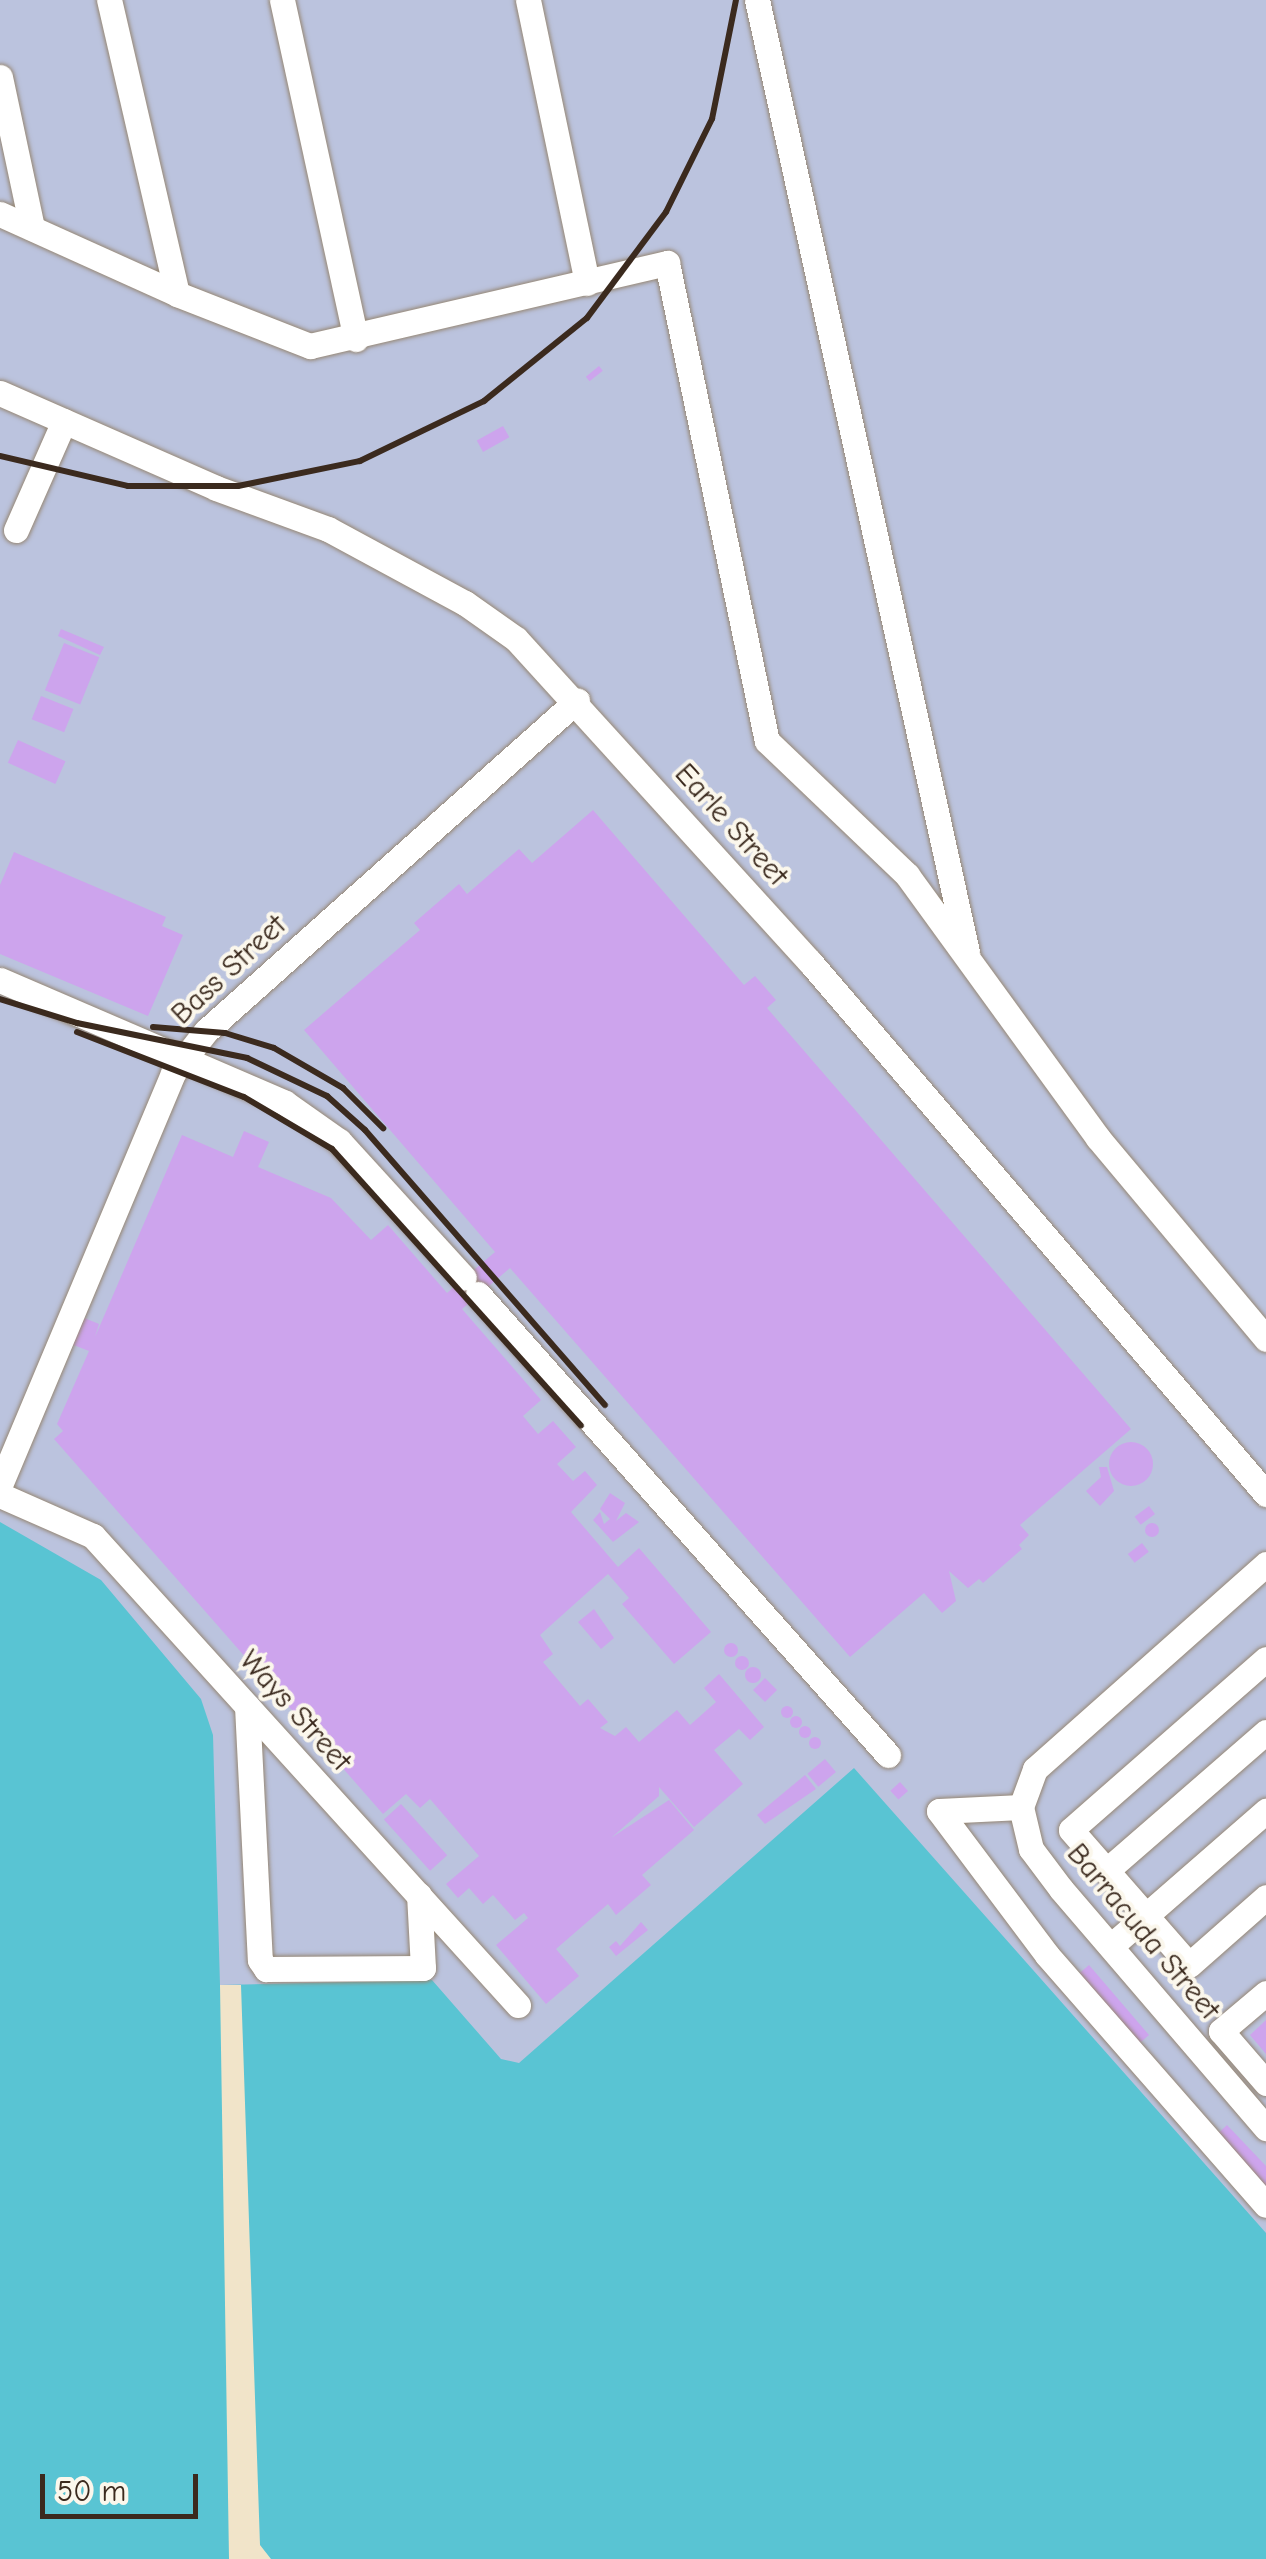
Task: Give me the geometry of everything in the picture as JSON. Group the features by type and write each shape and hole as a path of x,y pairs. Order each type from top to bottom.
{"street":[{"path":"110,0 177,294"},
{"path":"282,0 356,340"},
{"path":"528,0 587,283"},
{"path":"757,0 969,961"},
{"path":"0,77 32,228"},
{"path":"0,214 250,328 310,346 356,340 667,263 767,741 906,875 1098,1138 1266,1339"},
{"name":"Earle Street","path":"0,392 328,529 434,586 516,638 577,701 1266,1494"},
{"path":"16,530 64,421"},
{"name":"Bass Street","path":"0,1485 183,1060 206,1031 577,701"},
{"path":"0,980 285,1102 339,1141 888,1755"},
{"name":"Ways Street","path":"0,1494 93,1536 518,2005"},
{"path":"1266,1564 1035,1769 1022,1807 939,1811 1047,1955 1266,2205"},
{"path":"1266,1659 1071,1830 1190,1965 1266,1897"},
{"path":"248,1706 260,1960 266,1969 423,1968 418,1895"},
{"path":"1106,1871 1266,1732"},
{"name":"Barracuda Street","path":"1022,1807 1030,1849 1266,2128"},
{"path":"1111,1946 1266,1811"},
{"path":"1266,1993 1221,2032 1266,2083"}],"shaded area":[{"path":"0,0 1266,0 1266,2559 0,2559"}],"water":[{"path":"0,1522 101,1580 201,1699 213,1735 220,1985 432,1980 501,2059 519,2063 854,1768 1266,2233 1266,2559 0,2559"}],"pier":[{"path":"220,1985 241,1985 260,2545 271,2559 229,2559"}],"building":[{"path":"599,366 603,371 590,381 586,377"},
{"path":"503,426 509,437 483,452 477,441"},
{"path":"61,629 104,647 100,655 58,636"},
{"path":"64,643 99,657 80,705 45,690"},
{"path":"41,696 73,709 64,732 32,719"},
{"path":"18,740 66,761 55,784 8,763"},
{"path":"593,810 744,985 755,976 776,1000 767,1008 1131,1429 1020,1525 1029,1535 1019,1545 1022,1549 983,1583 979,1579 968,1588 949,1571 956,1601 942,1613 924,1593 850,1657 510,1268 462,1309 541,1400 523,1416 538,1434 553,1421 576,1447 557,1464 573,1481 585,1471 597,1485 571,1512 618,1567 639,1548 711,1632 674,1664 622,1604 629,1598 608,1574 540,1635 553,1654 543,1662 580,1706 588,1699 608,1722 600,1728 615,1736 626,1727 639,1742 677,1710 690,1725 716,1702 704,1688 719,1674 764,1727 750,1740 739,1729 714,1750 743,1784 694,1827 659,1787 659,1796 611,1838 669,1800 694,1830 642,1875 651,1885 616,1915 608,1904 556,1949 579,1976 546,2004 496,1945 528,1918 524,1913 515,1920 493,1895 483,1904 469,1888 458,1898 446,1884 479,1856 430,1799 420,1808 406,1794 383,1814 54,1439 63,1431 57,1424 89,1351 71,1344 82,1317 99,1324 95,1337 182,1135 233,1157 244,1131 269,1142 258,1167 331,1198 371,1240 388,1225 447,1293 495,1252 304,1030 420,930 414,923 459,884 467,894 519,849 532,863"},
{"path":"14,852 166,917 162,926 183,935 148,1016 0,954 0,885"},
{"path":"1131,1442 1147,1448 1153,1464 1147,1480 1131,1486 1115,1480 1109,1464 1115,1448"},
{"path":"1099,1467 1107,1467 1114,1491 1100,1506 1086,1491 1101,1477"},
{"path":"610,1493 625,1503 616,1521 626,1513 639,1522 613,1542 593,1520 600,1512 604,1524 610,1519 600,1509"},
{"path":"1149,1506 1155,1514 1141,1525 1135,1517"},
{"path":"1152,1523 1159,1530 1152,1537 1145,1530"},
{"path":"1142,1543 1149,1552 1135,1563 1128,1554"},
{"path":"594,1609 614,1638 601,1649 578,1622"},
{"path":"731,1643 738,1650 731,1657 724,1650"},
{"path":"742,1656 749,1663 742,1670 735,1663"},
{"path":"753,1667 761,1675 753,1683 745,1675"},
{"path":"765,1678 777,1690 765,1702 753,1690"},
{"path":"787,1706 793,1712 787,1718 781,1712"},
{"path":"796,1716 802,1722 796,1728 790,1722"},
{"path":"800,1727 810,1727 810,1737 800,1737"},
{"path":"815,1737 821,1743 815,1749 809,1743"},
{"path":"825,1759 836,1772 818,1787 807,1774"},
{"path":"805,1775 816,1789 765,1824 757,1815"},
{"path":"900,1782 908,1791 898,1800 890,1791"},
{"path":"401,1804 447,1855 430,1871 384,1819"},
{"path":"641,1922 648,1930 616,1956 609,1947 616,1941 620,1946"},
{"path":"1089,1965 1149,2035 1134,2048 1135,2037 1075,1977"},
{"path":"1266,2020 1266,2054 1250,2035"},
{"path":"1227,2125 1266,2166 1266,2200 1213,2138"}],"railway":[{"path":"0,456 128,486 238,486 360,461 484,401 587,318 666,212 712,119 736,0"},
{"path":"0,999 77,1023 247,1058 327,1096 365,1130 605,1405"},
{"path":"153,1027 225,1033 274,1048 343,1088 383,1128"},
{"path":"77,1032 244,1097 332,1149 581,1426"}]}
